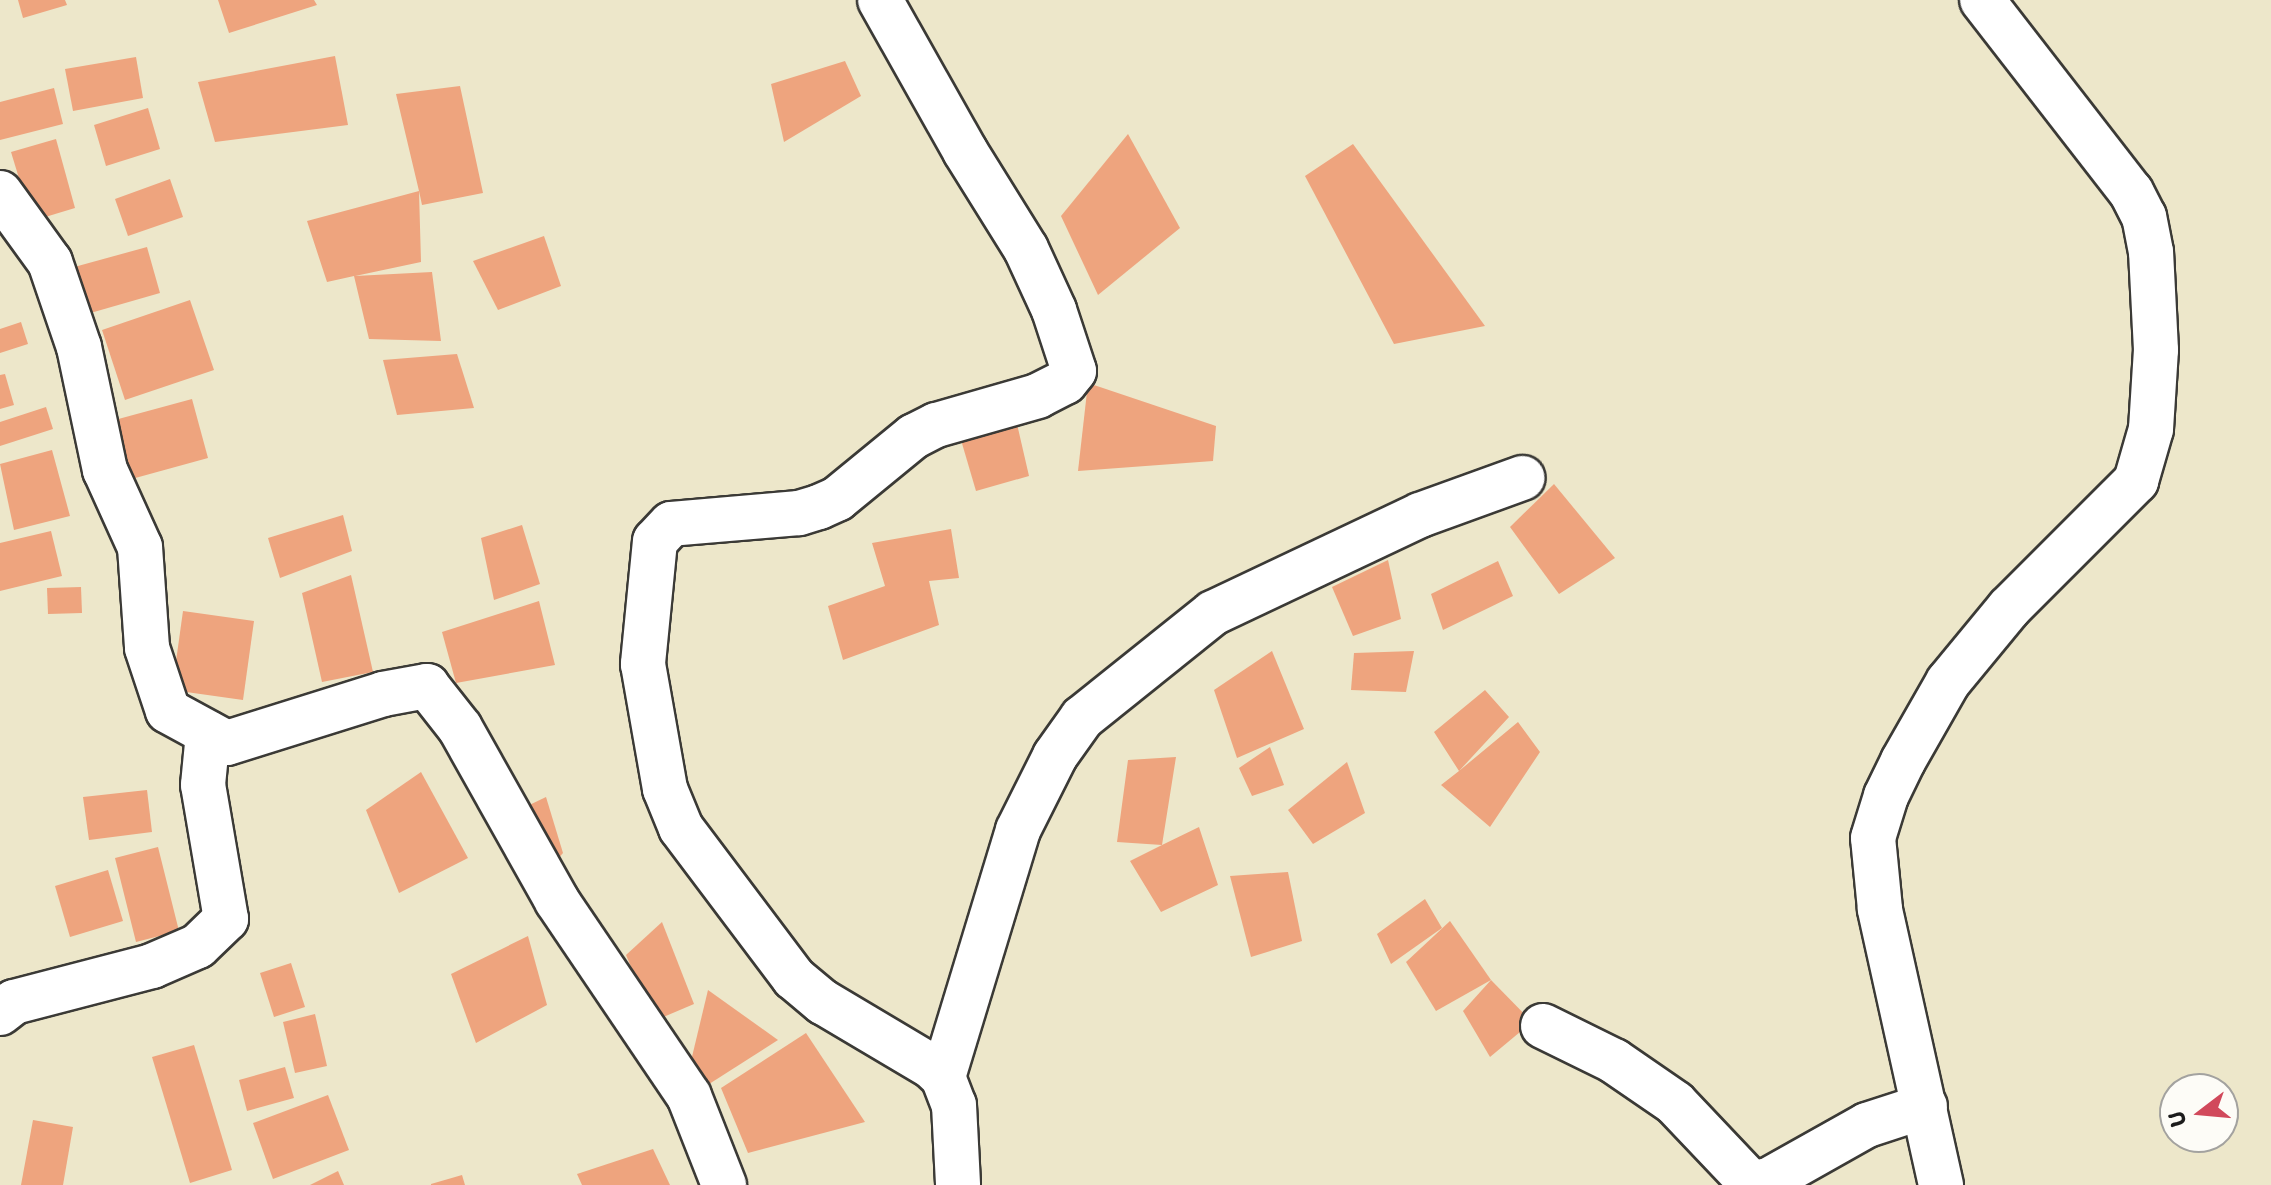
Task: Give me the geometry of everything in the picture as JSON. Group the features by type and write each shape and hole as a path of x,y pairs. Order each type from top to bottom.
{"street":[{"path":"880,0 965,151 1026,249 1054,310 1074,371 1065,382 1038,396 936,425 914,436 837,499 819,507 799,513 671,524 655,541 643,664 665,789 671,808 690,841 794,978 823,1002 931,1066 943,1077 954,1105 958,1185"},
{"path":"1941,1185 1880,909 1873,838 1897,773 1948,682 2009,608 2136,481 2151,429 2156,350 2151,252 2144,217 2131,192 1982,0"},
{"path":"0,193 50,262 79,347 105,470 140,547 147,648 168,711 227,743 383,694 427,686 460,728 557,901 689,1096 724,1185"},
{"path":"943,1077 1023,816 1055,756 1082,718 1213,613 1420,515 1522,478"},
{"path":"0,1013 14,1002 152,966 198,946 226,919 203,785 208,733"},
{"path":"1543,1026 1614,1061 1675,1103 1751,1183 1769,1180 1867,1125 1925,1106"}],"building":[{"path":"18,0 65,0 67,5 23,18"},
{"path":"218,0 314,0 317,5 229,33"},
{"path":"335,56 348,125 215,142 198,82"},
{"path":"136,57 143,98 73,111 65,69"},
{"path":"845,61 861,96 784,142 771,84"},
{"path":"460,86 483,193 422,205 396,94"},
{"path":"54,88 63,124 0,140 0,102"},
{"path":"148,108 160,149 106,166 94,125"},
{"path":"1128,134 1180,228 1098,295 1061,216"},
{"path":"56,139 75,208 32,221 11,152"},
{"path":"1353,144 1485,326 1394,344 1305,176"},
{"path":"170,179 183,217 128,236 115,199"},
{"path":"419,191 421,262 355,276 432,272 441,341 369,339 354,276 327,282 307,221"},
{"path":"544,236 561,286 498,310 473,261"},
{"path":"147,247 160,293 80,316 67,269"},
{"path":"190,300 214,370 125,400 102,330"},
{"path":"21,322 28,344 0,353 0,329"},
{"path":"457,354 474,408 397,415 383,360"},
{"path":"5,374 14,405 0,409 0,375"},
{"path":"1088,383 1216,426 1213,461 1078,471"},
{"path":"192,399 208,458 128,480 111,421"},
{"path":"46,407 53,429 0,446 0,422"},
{"path":"1017,424 1029,476 976,491 961,440"},
{"path":"52,450 70,516 14,530 0,464"},
{"path":"1554,484 1615,558 1559,594 1510,527"},
{"path":"343,515 352,551 280,578 268,538"},
{"path":"522,525 540,584 494,600 481,538"},
{"path":"951,529 959,578 929,581 939,625 843,660 828,606 885,586 872,543"},
{"path":"51,531 62,576 0,591 0,543"},
{"path":"1388,560 1401,619 1353,636 1332,587"},
{"path":"1498,561 1513,596 1443,630 1431,594"},
{"path":"351,575 373,672 322,682 302,593"},
{"path":"81,587 82,613 48,614 47,588"},
{"path":"539,601 555,665 456,683 442,632"},
{"path":"183,611 254,621 243,700 172,690"},
{"path":"1272,651 1304,729 1237,758 1214,690"},
{"path":"1414,651 1406,692 1351,690 1354,653"},
{"path":"1485,690 1509,717 1459,771 1434,732"},
{"path":"1518,722 1540,752 1490,827 1441,785"},
{"path":"1270,747 1284,785 1252,796 1239,768"},
{"path":"1176,757 1162,845 1117,842 1128,760"},
{"path":"1347,762 1365,813 1313,844 1288,810"},
{"path":"421,772 468,858 399,893 366,810"},
{"path":"147,790 152,832 89,840 83,797"},
{"path":"546,797 563,853 533,887 500,819"},
{"path":"1199,827 1218,885 1161,912 1130,861"},
{"path":"158,847 179,931 136,942 115,858"},
{"path":"108,870 123,921 70,937 55,886"},
{"path":"1288,872 1302,941 1251,957 1230,876"},
{"path":"1425,899 1442,928 1391,964 1377,934"},
{"path":"1450,921 1491,980 1436,1011 1406,962"},
{"path":"662,922 694,1004 654,1021 626,955"},
{"path":"528,936 547,1005 476,1043 451,974"},
{"path":"291,963 305,1007 274,1017 260,973"},
{"path":"1491,980 1532,1022 1490,1057 1463,1011"},
{"path":"708,990 778,1040 706,1086 691,1061"},
{"path":"315,1014 327,1066 295,1073 283,1022"},
{"path":"806,1033 865,1122 748,1153 721,1088"},
{"path":"194,1045 232,1170 190,1183 152,1057"},
{"path":"285,1067 294,1098 247,1111 239,1080"},
{"path":"328,1095 349,1150 273,1179 253,1123"},
{"path":"33,1120 73,1127 63,1185 21,1185"},
{"path":"653,1149 670,1185 582,1185 577,1174"},
{"path":"338,1171 344,1185 310,1185"},
{"path":"462,1175 465,1185 431,1185 431,1184"}]}
